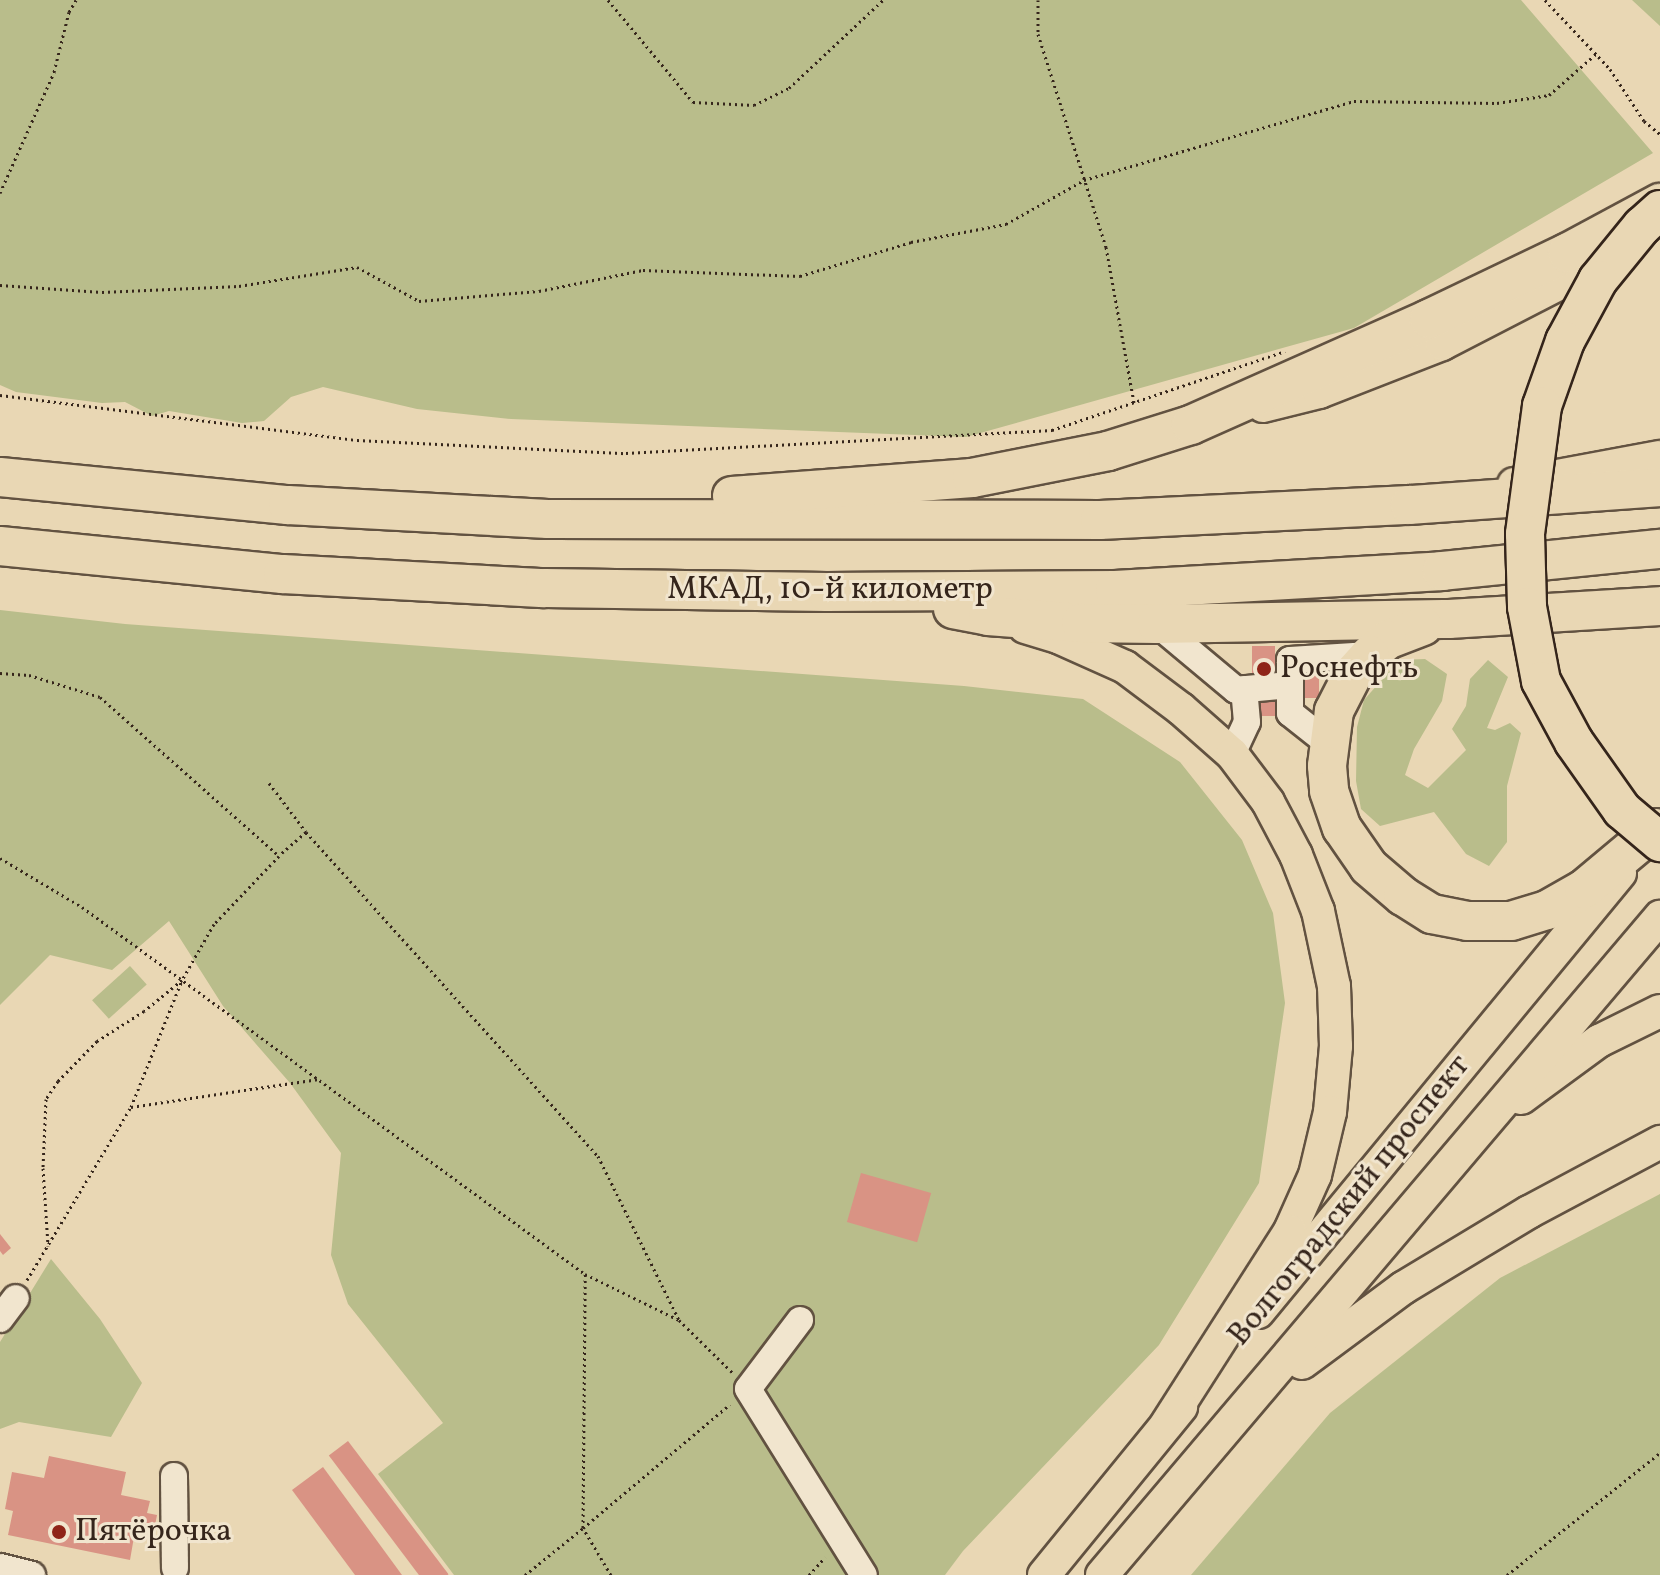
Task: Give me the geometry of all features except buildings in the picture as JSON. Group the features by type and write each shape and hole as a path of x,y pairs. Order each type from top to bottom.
{"highway":[{"path":"548,519 712,497 972,478 1108,451 1191,425 1429,319 1567,253 1660,203"},
{"path":"1449,619 1387,640 1353,674 1334,711 1329,744 1329,791 1342,828 1369,867 1403,896 1432,914 1467,921 1511,921 1547,910 1584,889 1659,832 1622,810 1574,742 1541,681 1527,607 1525,534 1542,406 1565,341 1598,280 1642,226 1660,210"},
{"path":"0,477 288,505 548,519 1100,520 1410,505 1660,487"},
{"name":"МКАД, 10-й километр","path":"0,546 283,574 406,581 545,588 827,592 1115,590 1442,571 1660,549"},
{"path":"827,592 911,601 988,616 1157,624 1449,619 1660,606"}],"main road":[{"path":"1191,425 1319,392 1442,344 1573,279 1660,228"},
{"path":"1410,505 1660,457"},
{"path":"988,616 1060,638 1125,667 1181,709 1232,754 1268,802 1296,855 1318,911 1334,986 1334,1072 1330,1112 1315,1175 1290,1231 1167,1423"},
{"name":"Волгоградский проспект","path":"1044,1575 1659,832"},
{"name":"Волгоградский проспект","path":"1102,1575 1660,917"},
{"path":"1492,1117 1599,1041 1657,1011"},
{"path":"1232,1422 1329,1340 1403,1288 1529,1212 1660,1142"}],"lane":[{"path":"1157,624 1236,690 1290,685"},
{"path":"1329,744 1290,713 1290,660 1370,655"},
{"path":"1232,754 1247,722 1244,689"},
{"path":"800,1320 748,1389 864,1575"},
{"path":"174,1476 174,1573"},
{"path":"0,1567 32,1575"}],"path":[{"path":"0,193 54,72 69,12 76,0"},
{"path":"608,0 693,102 754,105 789,88 883,0"},
{"path":"1038,0 1038,34 1106,247 1134,403"},
{"path":"1545,0 1610,69 1644,121 1660,134"},
{"path":"0,285 102,292 239,286 357,267 419,301 539,291 643,270 800,276 911,242 1006,224 1084,180 1354,101 1484,103 1549,95 1596,54"},
{"path":"0,395 357,440 626,453 1052,430 1296,347"},
{"path":"0,673 29,675 100,697 279,856"},
{"path":"269,783 306,832 598,1156 679,1320 748,1389 525,1575"},
{"path":"6,1307 48,1246 131,1107 182,980 214,924 306,832"},
{"path":"0,858 82,907 585,1274 679,1320"},
{"path":"48,1246 43,1168 46,1099 58,1081 97,1041 144,1011 182,980"},
{"path":"131,1107 319,1079"},
{"path":"585,1274 583,1528 611,1575"},
{"path":"1507,1575 1660,1453"}],"green space":[{"path":"0,0 1521,0 1653,153 1354,328 966,437 511,419 417,409 323,387 291,397 264,421 242,423 169,411 152,416 125,402 102,403 16,392 0,385"},
{"path":"1632,0 1660,0 1660,26"},
{"path":"0,610 125,624 964,686 1083,699 1180,762 1242,840 1273,913 1285,1003 1259,1183 1159,1345 963,1551 945,1575 454,1575 378,1474 443,1423 348,1304 331,1255 341,1153 290,1083 223,1006 169,921 112,970 50,955 0,1005"},
{"path":"1425,659 1447,674 1442,701 1414,749 1405,775 1428,788 1466,750 1452,729 1466,706 1470,679 1488,660 1508,677 1487,728 1495,730 1510,723 1521,733 1507,786 1507,842 1489,866 1466,854 1434,812 1380,826 1361,809 1356,781 1357,727 1364,700 1399,660"},
{"path":"130,966 147,985 109,1019 92,1000"},
{"path":"1660,1194 1660,1575 1191,1575 1330,1413 1500,1278"},
{"path":"51,1259 100,1319 142,1383 111,1437 19,1422 0,1429 0,1342"}],"place":[{"name":"Роснефть","path":"1264,669"},
{"name":"Пятёрочка","path":"59,1532"}]}
